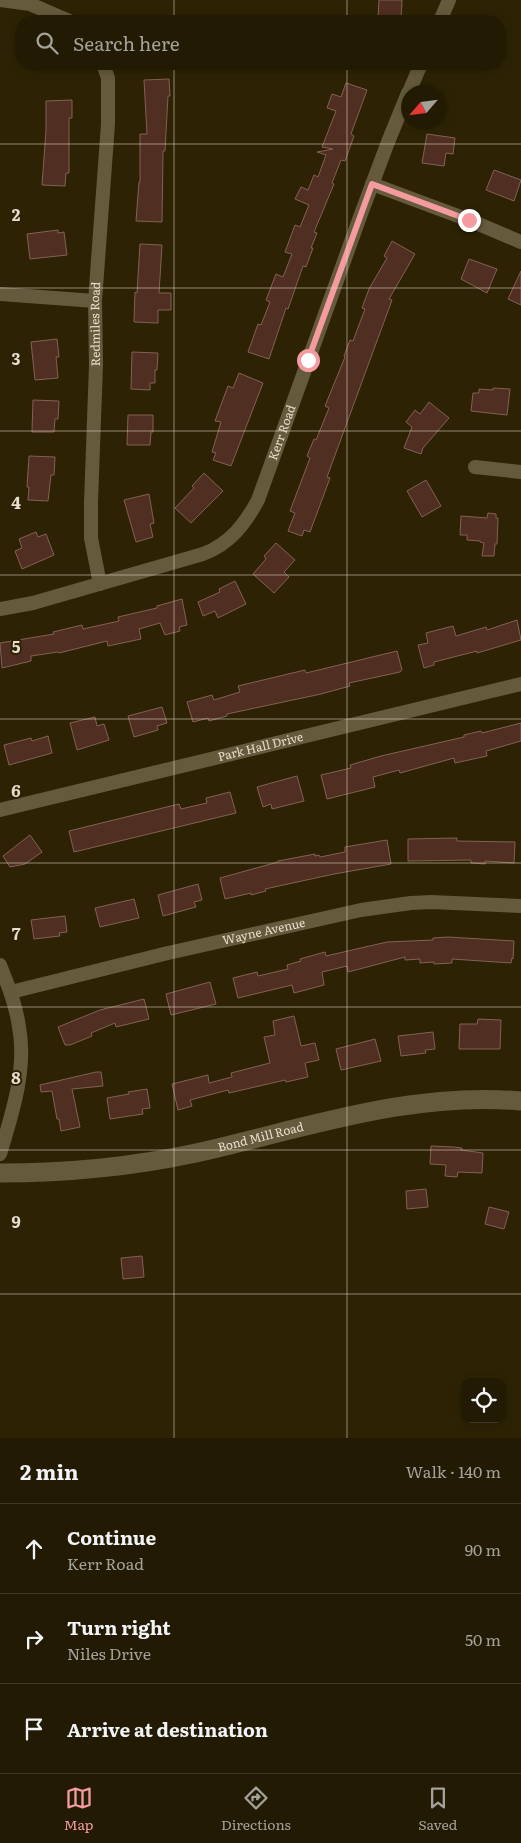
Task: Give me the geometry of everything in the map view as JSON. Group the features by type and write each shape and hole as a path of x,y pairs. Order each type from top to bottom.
{"street":[{"path":"0,0 30,4 55,15"},
{"path":"443,15 449,0"},
{"name":"Redmiles Road","path":"100,584 91,538 91,502 96,365 95,301 108,124 108,78 105,70"},
{"name":"Kerr Road","path":"412,85 419,70"},
{"name":"Kerr Road","path":"0,609 33,603 213,550 232,536 249,517 258,500 372,184 401,113"},
{"path":"372,184 469,220 521,242"},
{"path":"0,294 95,301"},
{"path":"474,467 521,472"},
{"name":"Park Hall Drive","path":"0,810 521,684"},
{"name":"Wayne Avenue","path":"11,992 151,957 361,910 431,902 521,906"},
{"path":"0,965 11,992 20,1028 20,1063 14,1104 0,1154"},
{"name":"Bond Mill Road","path":"0,1174 101,1169 147,1162 418,1103 470,1099 521,1101"}],"building":[{"path":"379,0 402,0 401,15 378,15"},
{"path":"169,79 170,96 168,96 165,151 163,151 162,222 136,221 140,182 140,134 147,134 144,80"},
{"path":"346,83 367,90 351,134 354,136 345,161 341,160 332,183 334,184 314,232 317,233 311,248 313,248 306,267 303,266 288,309 286,308 269,359 248,352 258,324 261,325 270,302 266,300 276,274 283,277 292,254 285,252 295,225 300,227 309,205 295,199 301,187 308,190 314,175 318,177 326,155 317,152 333,149 322,147 336,111 327,108 332,94 341,97"},
{"path":"72,100 72,118 69,118 69,173 66,173 65,186 42,185 46,101"},
{"path":"427,134 455,138 453,154 446,153 444,166 422,163"},
{"path":"494,170 521,180 514,201 486,190"},
{"path":"58,230 58,233 64,232 67,255 30,259 27,234"},
{"path":"392,241 415,254 389,299 392,300 327,477 330,478 310,532 304,530 302,536 288,531 295,513 290,511 310,458 307,456 314,439 316,440 329,408 325,406 350,340 353,341 365,309 362,308 369,289 387,258 384,256"},
{"path":"140,244 162,245 159,293 171,293 171,310 158,310 158,323 134,322"},
{"path":"469,259 497,269 487,293 461,279"},
{"path":"521,271 521,305 508,299"},
{"path":"57,339 59,357 56,357 58,378 35,380 31,342"},
{"path":"132,352 158,353 155,383 150,383 150,390 131,389"},
{"path":"239,373 263,383 231,466 213,460 216,453 212,452 221,422 215,421 228,386 233,388"},
{"path":"493,388 510,389 507,415 471,411 473,393 479,393 479,389 493,390"},
{"path":"33,400 59,401 58,419 55,419 54,432 32,432"},
{"path":"429,402 449,418 423,448 421,454 404,448 412,427 406,422 415,410 420,414"},
{"path":"128,415 153,415 153,432 151,432 150,445 127,445"},
{"path":"29,456 55,457 54,475 51,475 48,501 28,500"},
{"path":"204,473 223,491 191,523 175,508 194,488 192,486"},
{"path":"426,480 441,506 422,517 407,491"},
{"path":"149,494 154,523 150,524 153,537 136,542 124,500"},
{"path":"488,513 496,514 496,518 498,518 497,544 495,544 494,556 482,556 484,543 467,540 467,535 460,535 461,516 487,518"},
{"path":"36,532 38,537 46,534 54,555 22,569 15,551 22,548 19,539"},
{"path":"276,543 295,560 284,572 289,577 274,593 253,574 266,559 264,556"},
{"path":"235,581 246,604 218,618 215,611 203,616 198,602 220,592 219,589"},
{"path":"182,599 187,625 179,627 180,631 165,635 160,623 139,629 141,639 108,646 107,641 59,653 31,656 31,661 2,668 0,643 54,634 53,632 82,625 83,629 119,621 118,617 157,608 157,606"},
{"path":"517,620 521,640 477,653 477,651 434,662 434,665 424,668 418,645 428,643 426,633 453,626 456,636 486,627 487,630"},
{"path":"397,651 402,670 400,672 349,683 350,686 321,694 227,714 227,716 209,721 208,718 193,722 187,702 212,695 214,700 240,692 238,686 305,670 306,673"},
{"path":"162,707 167,723 157,726 158,730 134,737 128,716"},
{"path":"95,717 97,726 104,724 109,740 77,750 70,723"},
{"path":"521,723 521,741 486,751 487,756 455,763 454,758 400,773 399,770 373,777 375,787 327,799 321,775 351,768 350,765 381,756"},
{"path":"48,736 52,753 9,765 4,745 31,738 32,741"},
{"path":"297,776 304,801 272,809 271,804 263,807 257,787"},
{"path":"230,792 236,813 74,852 69,831 179,804 181,809 207,803 206,798"},
{"path":"30,835 42,852 25,864 10,867 3,856"},
{"path":"457,838 457,841 515,842 514,863 485,861 485,864 471,863 471,860 408,861 408,839"},
{"path":"387,840 391,864 334,874 265,889 266,891 251,895 251,893 225,899 220,878 278,861 315,854 315,856 319,855 320,857 345,852 345,847"},
{"path":"198,884 202,900 194,902 196,907 163,916 158,895"},
{"path":"134,899 139,918 100,927 95,908"},
{"path":"65,916 67,932 59,933 60,936 34,939 31,920"},
{"path":"448,937 514,941 513,959 511,963 452,959 452,963 434,964 434,962 420,963 420,959 405,960 405,957 348,972 347,966 322,972 324,985 294,993 292,985 238,998 233,978 257,972 258,976 288,969 287,965 301,961 300,959 325,952 326,956 387,942 433,940 433,938"},
{"path":"210,982 216,1004 171,1015 166,994"},
{"path":"144,999 149,1019 116,1027 115,1023 91,1033 92,1036 70,1045 65,1045 58,1027 100,1010"},
{"path":"294,1016 301,1046 315,1043 319,1060 305,1063 308,1077 286,1082 285,1080 229,1093 228,1090 190,1100 192,1106 178,1110 172,1084 208,1075 209,1083 232,1077 231,1073 270,1063 264,1037 275,1035 273,1021"},
{"path":"478,1019 501,1020 500,1049 459,1049 460,1024 477,1024"},
{"path":"433,1032 435,1049 425,1050 426,1053 401,1056 398,1036"},
{"path":"375,1039 381,1061 341,1070 336,1049"},
{"path":"101,1072 103,1086 72,1089 80,1127 61,1131 52,1091 41,1092 40,1085"},
{"path":"147,1089 150,1108 142,1109 143,1114 110,1119 107,1098"},
{"path":"431,1146 462,1148 461,1150 483,1153 482,1173 458,1172 457,1177 445,1176 446,1165 430,1164"},
{"path":"426,1189 428,1207 407,1209 406,1191"},
{"path":"489,1207 509,1212 504,1229 485,1224"},
{"path":"142,1256 144,1277 123,1279 121,1258"}],"route":[{"path":"308,360 372,184 469,220"}]}
